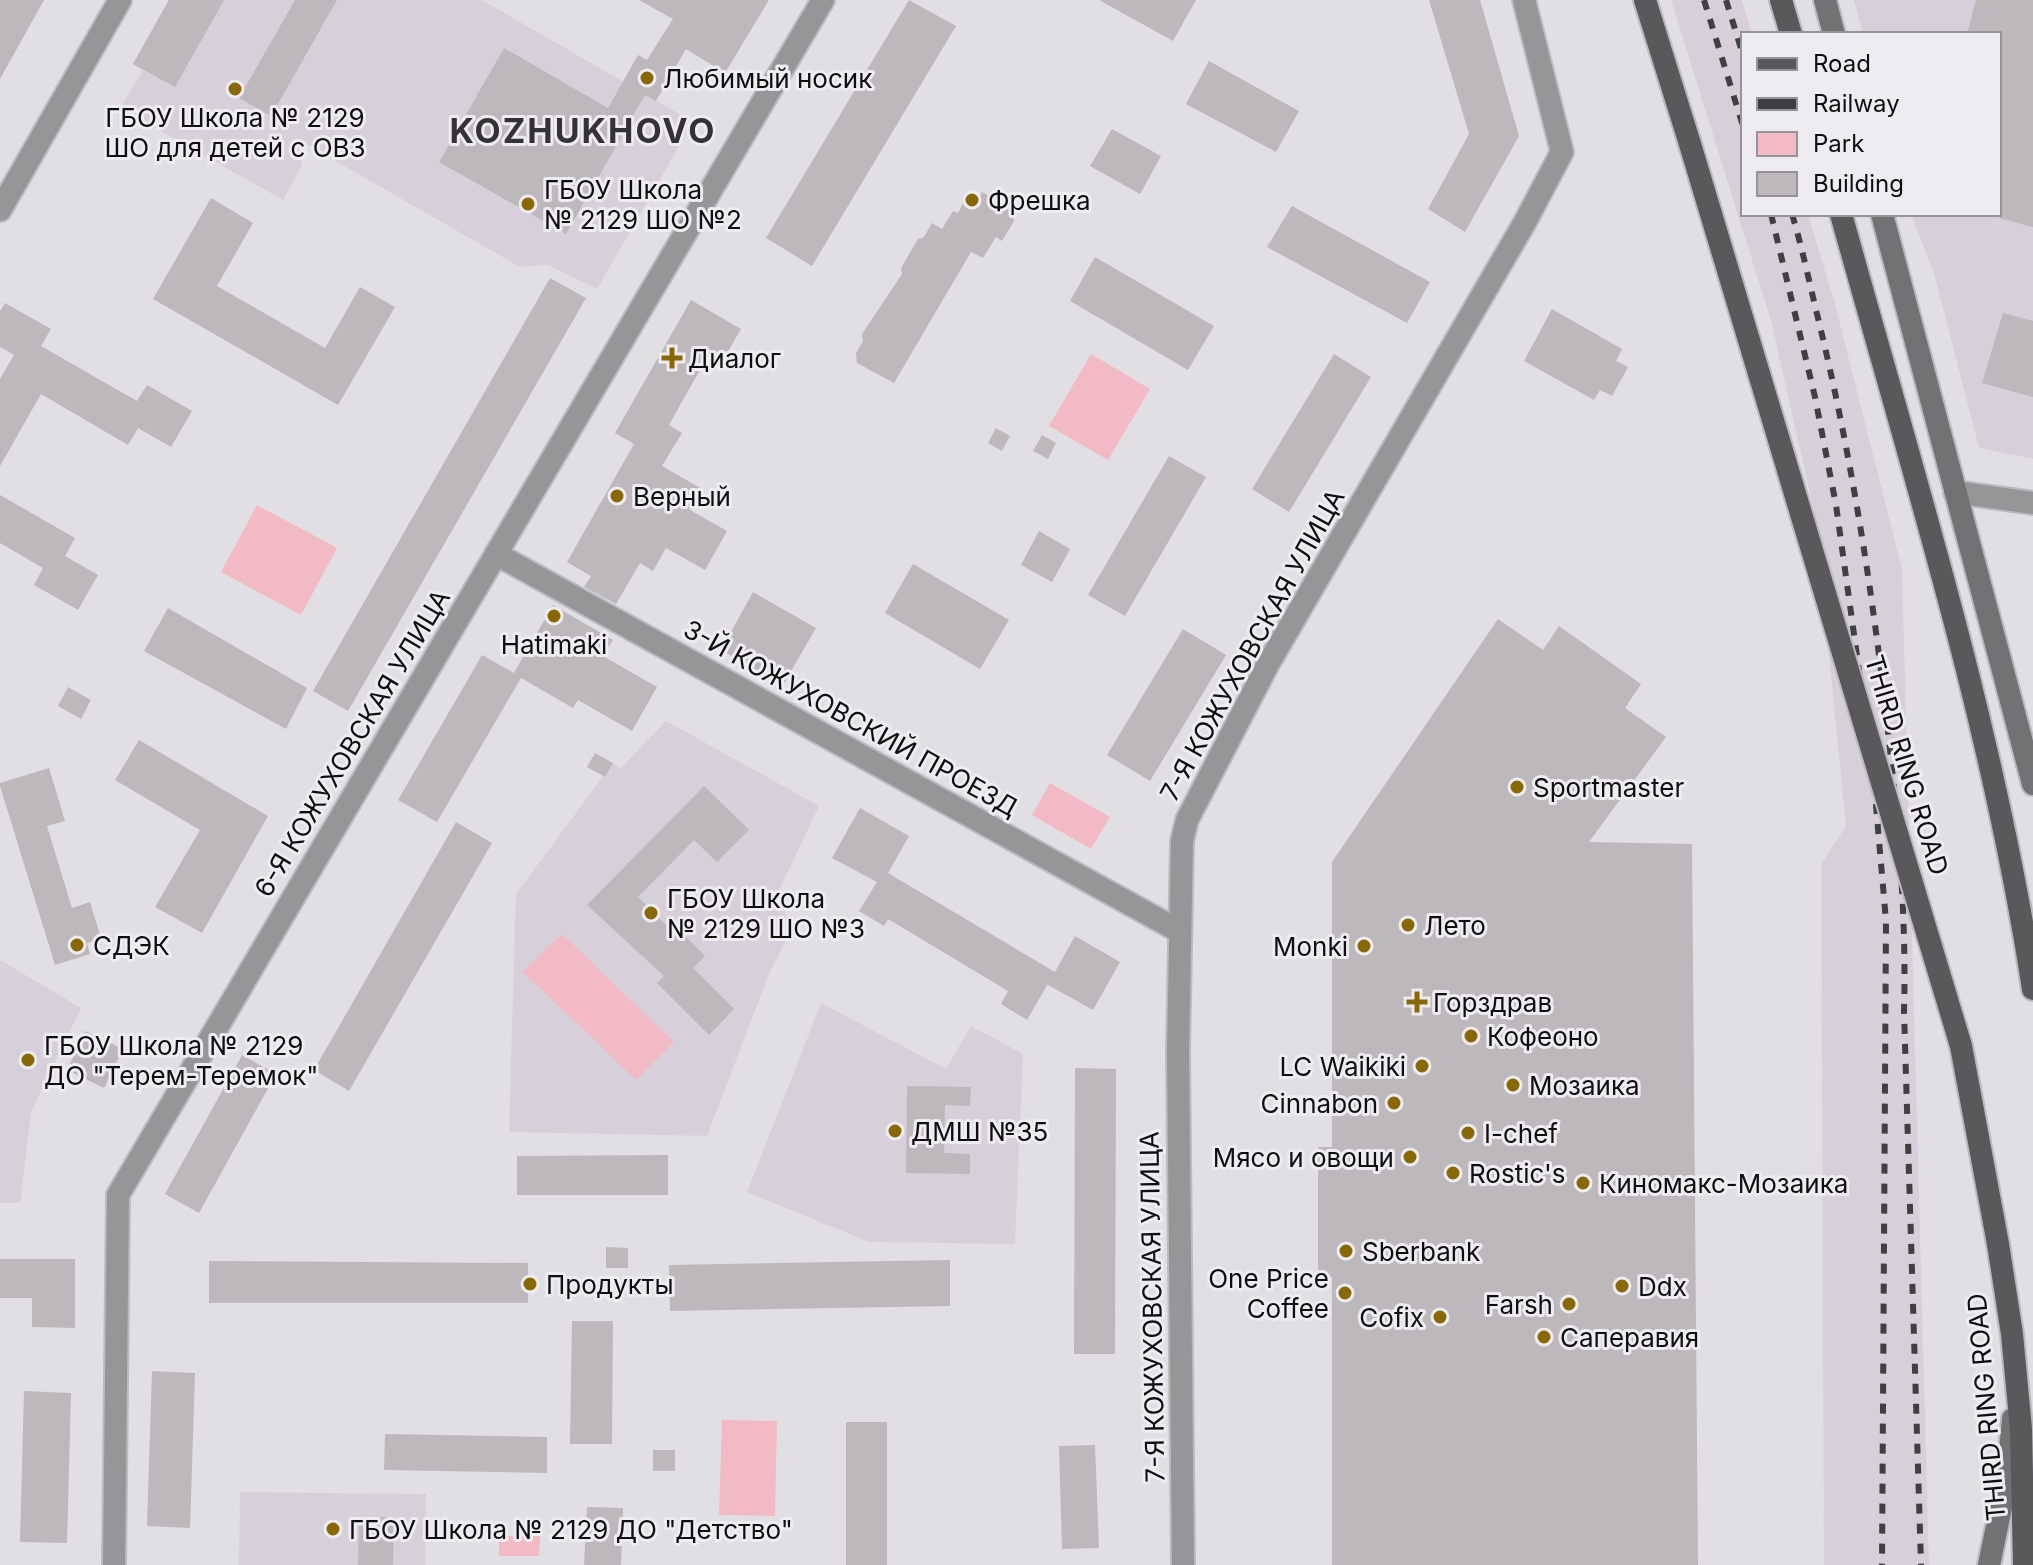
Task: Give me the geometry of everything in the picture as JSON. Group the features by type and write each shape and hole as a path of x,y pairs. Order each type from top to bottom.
{"main road":[{"name":"THIRD RING ROAD","path":"1642,0 1656,34 1690,144 1961,1046 2012,1334 2021,1429 2024,1565"},
{"path":"1781,0 1790,32"},
{"path":"1825,0 1833,32"},
{"path":"1842,216 1973,700 2024,928 2033,989"},
{"path":"1883,216 2033,784"},
{"path":"1989,1565 2009,1457 2014,1411 2012,1334"}],"street":[{"path":"0,210 120,0"},
{"name":"6-Я КОЖУХОВСКАЯ УЛИЦА","path":"114,1565 118,1195 823,0"},
{"name":"7-Я КОЖУХОВСКАЯ УЛИЦА","path":"1183,1565 1179,1203 1182,841 1187,820 1268,664 1525,222 1562,152 1524,0"},
{"path":"1955,492 2033,503"},
{"name":"3-Й КОЖУХОВСКИЙ ПРОЕЗД","path":"496,554 1179,931"}],"shaded area":[{"name":"ГБОУ Школа № 2129 ШО №2","path":"169,0 482,0 693,122 597,289 548,265 520,267 306,144 301,151 301,167 283,200 120,108 143,70 133,64"},
{"path":"1671,0 1742,0 1751,32 1741,32 1741,216 1809,216 1835,304 1902,569 1929,1565 1824,1565 1821,864 1846,826 1815,515 1771,321"},
{"path":"1854,0 2033,0 2033,459 1979,448 1934,273 1912,216 2001,216 2001,32 1862,32"},
{"name":"ГБОУ Школа № 2129 ШО №3","path":"666,721 819,806 779,890 791,931 769,974 707,1136 509,1132 516,894 613,763 621,768"},
{"name":"ГБОУ Школа № 2129 ДО \"Терем-Теремок\"","path":"0,960 81,1008 31,1112 20,1203 0,1203"},
{"name":"ДМШ №35","path":"821,1003 946,1069 971,1026 1023,1054 1015,1244 869,1242 747,1192"},
{"name":"ГБОУ Школа № 2129 ДО \"Детство\"","path":"240,1492 426,1494 425,1565 239,1565"}],"green space":[{"path":"1091,354 1150,389 1108,460 1049,426"},
{"path":"257,505 337,548 301,615 221,572"},
{"path":"1050,783 1110,817 1091,849 1032,815"},
{"path":"562,934 674,1042 636,1080 523,972"},
{"path":"722,1420 777,1421 775,1516 719,1515"},
{"path":"499,1536 540,1536 539,1556 499,1556"}],"building":[{"path":"0,0 44,0 0,79"},
{"path":"169,0 224,0 175,87 133,64"},
{"path":"295,0 337,0 271,116 239,98"},
{"path":"639,0 769,0 725,73 686,49 656,101 645,95 566,234 439,162 504,48 608,108 638,55 647,60 673,19"},
{"path":"909,0 956,26 812,266 766,238"},
{"path":"1099,0 1196,0 1173,41"},
{"path":"1429,0 1480,0 1519,136 1465,232 1428,209 1469,134"},
{"path":"1976,0 2033,0 2033,227 1999,218 2001,32 1968,32"},
{"path":"1209,61 1299,111 1276,152 1186,104"},
{"path":"1112,129 1161,156 1140,194 1090,166"},
{"path":"982,192 1000,203 1009,203 1014,221 1002,241 996,237 983,258 971,252 894,383 857,363 856,353 863,341 862,334 902,274 901,268 918,239 924,237 932,223 942,229 953,211 958,213 967,195 978,200"},
{"path":"211,198 253,223 217,286 325,348 360,287 395,307 338,405 153,299"},
{"path":"1292,206 1430,282 1407,323 1267,247"},
{"path":"1095,257 1214,326 1188,370 1070,301"},
{"path":"550,278 586,298 348,711 313,691"},
{"path":"691,300 741,329 719,367 706,359 669,425 682,433 662,466 702,489 690,510 727,531 705,570 666,548 653,571 640,563 616,604 584,587 591,576 567,562 634,444 615,433"},
{"path":"5,303 51,329 41,346 137,401 147,385 192,411 171,447 138,428 128,445 41,394 0,466 0,379 14,355 0,347 0,311"},
{"path":"1552,309 1622,349 1616,361 1628,367 1612,396 1600,390 1594,400 1524,361"},
{"path":"2003,313 2033,321 2033,397 1982,383"},
{"path":"1334,354 1371,377 1289,512 1252,489"},
{"path":"996,428 1010,436 1002,451 988,443"},
{"path":"1042,435 1056,443 1048,459 1033,451"},
{"path":"1169,456 1206,477 1125,616 1088,595"},
{"path":"0,495 75,538 65,556 98,575 78,610 34,585 43,568 0,543"},
{"path":"1039,531 1070,549 1052,582 1021,565"},
{"path":"913,564 1009,620 980,669 885,613"},
{"path":"753,592 816,628 783,685 721,650"},
{"path":"553,605 613,640 603,656 657,687 632,731 578,700 573,708 521,678 437,822 398,800 482,655 514,673"},
{"path":"168,608 307,688 286,729 144,651"},
{"name":"Мозаика","path":"1498,619 1543,650 1559,626 1641,684 1625,708 1666,737 1589,842 1692,844 1698,1565 1332,1565 1332,1277 1318,1277 1318,1147 1332,1147 1332,862"},
{"path":"1183,629 1226,655 1150,781 1107,755"},
{"path":"68,687 91,700 81,719 58,706"},
{"path":"139,740 268,816 202,933 155,907 200,830 115,780"},
{"path":"595,753 613,763 605,777 587,767"},
{"path":"49,768 65,821 47,826 72,908 90,902 101,938 87,943 90,954 55,965 0,786 0,783"},
{"path":"704,786 749,830 717,862 694,840 638,897 669,928 673,924 705,956 693,968 734,1009 709,1035 657,983 664,976 587,905"},
{"path":"860,808 909,836 888,873 1055,972 1075,936 1120,962 1093,1010 1048,985 1049,982 1027,1020 1001,1004 1008,991 888,919 884,926 859,911 877,882 832,858"},
{"path":"456,822 492,843 349,1091 314,1070"},
{"path":"85,1031 123,1049 104,1088 67,1070"},
{"path":"242,1055 276,1074 199,1213 165,1194"},
{"path":"1075,1068 1116,1069 1115,1354 1074,1354"},
{"path":"907,1086 971,1087 970,1106 945,1105 944,1153 970,1154 970,1174 906,1173"},
{"path":"668,1155 668,1195 517,1195 517,1156"},
{"path":"606,1247 628,1248 628,1268 606,1268"},
{"path":"0,1259 75,1259 75,1328 32,1327 32,1298 0,1298"},
{"path":"950,1260 950,1306 670,1311 669,1265"},
{"path":"209,1261 528,1263 528,1303 209,1303"},
{"path":"572,1321 613,1321 612,1444 570,1444"},
{"path":"152,1371 195,1373 190,1528 147,1526"},
{"path":"24,1391 71,1393 67,1543 20,1542"},
{"path":"846,1422 887,1422 887,1565 846,1565"},
{"path":"385,1434 547,1437 547,1473 384,1470"},
{"path":"1095,1445 1099,1548 1062,1549 1059,1446"},
{"path":"653,1450 675,1450 675,1471 653,1471"},
{"path":"587,1507 623,1508 621,1565 584,1565"},
{"path":"359,1517 394,1517 393,1565 358,1565"}],"railway":[{"path":"1704,0 1741,120"},
{"path":"1726,0 1741,49"},
{"path":"1771,216 1815,397 1836,505 1873,771 1886,921 1882,1565"},
{"path":"1793,216 1828,361 1856,504 1878,648 1896,814 1904,932 1921,1565"}],"place":[{"name":"Любимый носик","path":"647,78"},
{"name":"ГБОУ Школа № 2129 ШО для детей с ОВЗ","path":"235,89"},
{"name":"Фрешка","path":"972,200"},
{"name":"ГБОУ Школа № 2129 ШО №2","path":"528,204"},
{"name":"Диалог","path":"672,358"},
{"name":"Верный","path":"617,496"},
{"name":"Hatimaki","path":"554,616"},
{"name":"Sportmaster","path":"1517,787"},
{"name":"ГБОУ Школа № 2129 ШО №3","path":"651,913"},
{"name":"Лето","path":"1408,925"},
{"name":"СДЭК","path":"77,945"},
{"name":"Monki","path":"1364,946"},
{"name":"Горздрав","path":"1417,1002"},
{"name":"Кофеоно","path":"1471,1036"},
{"name":"ГБОУ Школа № 2129 ДО \"Терем-Теремок\"","path":"28,1060"},
{"name":"LC Waikiki","path":"1422,1066"},
{"name":"Мозаика","path":"1513,1085"},
{"name":"Cinnabon","path":"1394,1103"},
{"name":"ДМШ №35","path":"895,1131"},
{"name":"I-chef","path":"1468,1133"},
{"name":"Мясо и овощи","path":"1410,1157"},
{"name":"Rostic's","path":"1453,1173"},
{"name":"Киномакс-Мозаика","path":"1583,1183"},
{"name":"Sberbank","path":"1346,1251"},
{"name":"Продукты","path":"530,1284"},
{"name":"Ddx","path":"1622,1286"},
{"name":"One Price Coffee","path":"1345,1293"},
{"name":"Farsh","path":"1569,1304"},
{"name":"Cofix","path":"1440,1317"},
{"name":"Саперавия","path":"1544,1337"},
{"name":"ГБОУ Школа № 2129 ДО \"Детство\"","path":"333,1529"}],"district":[{"name":"KOZHUKHOVO","path":"583,130"}]}
